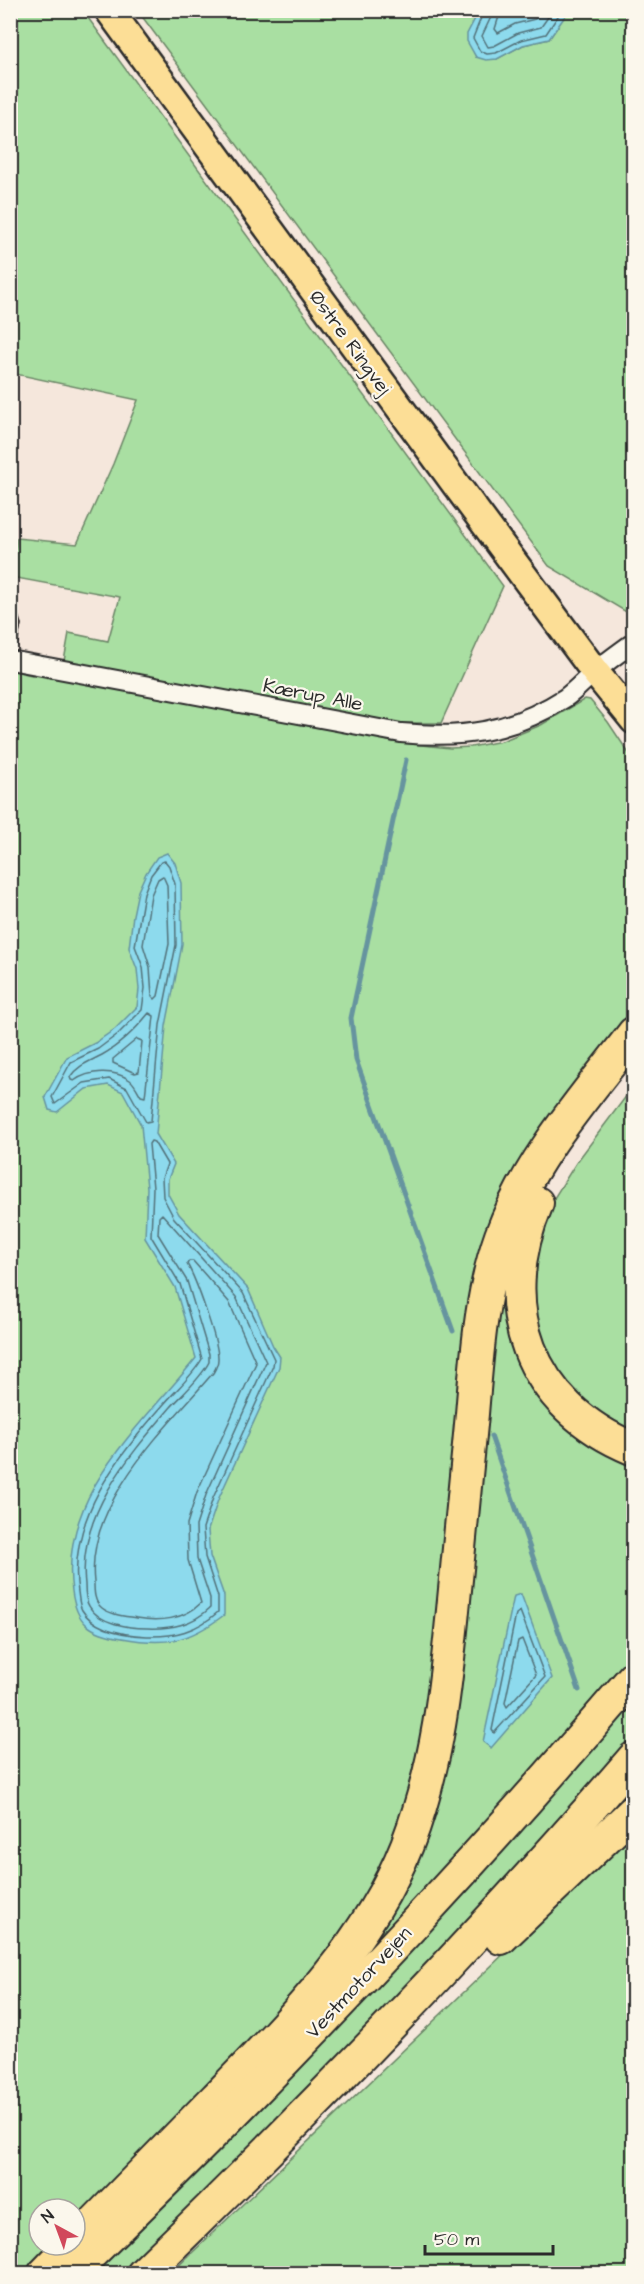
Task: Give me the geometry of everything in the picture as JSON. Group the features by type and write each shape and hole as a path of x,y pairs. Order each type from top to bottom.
{"highway":[{"path":"87,2231 253,2060 324,1980 361,1931 390,1882 406,1849 422,1804 445,1699 477,1359 490,1277 501,1237 545,1150 633,1033"},
{"path":"633,1067 576,1138 541,1196 523,1240 518,1276 519,1312 525,1338 535,1363 549,1386 569,1410 596,1431 633,1449"},
{"name":"Vestmotorvejen","path":"70,2274 227,2120 401,1937 583,1737 633,1677"},
{"path":"143,2274 273,2147 477,1936 633,1758"},
{"path":"273,2147 375,2058 633,1811"},
{"path":"44,2274 61,2257"}],"main road":[{"name":"Østre Ringvej","path":"109,10 595,672 633,720"}],"street":[{"path":"595,672 633,642"},
{"name":"Kærup Alle","path":"10,660 401,733 430,736 460,736 516,723 567,697 595,672"}],"green space":[{"path":"10,11 83,11 503,586 441,723 400,723 64,661 69,633 108,641 120,597 11,577 17,538 77,544 113,464 138,400 11,373"},
{"path":"138,11 479,11 471,46 476,57 497,59 523,45 549,39 568,11 633,11 633,616 549,566"},
{"path":"34,668 327,724 392,742 450,748 471,747 502,741 541,725 585,699 590,700 608,722 634,761 633,1010 525,1157 409,1807 374,1889 318,1969 87,2212 87,2197 27,2197 27,2257 43,2257 26,2274 10,2273 10,1266 16,1222 10,1215 10,670 32,675"},
{"path":"633,1043 633,1055 554,1161 533,1199 518,1239 511,1280 514,1323 530,1367 539,1382 560,1409 573,1421 601,1442 633,1457 633,1652 496,1812 336,1983 334,1979 370,1928 401,1874 424,1820 437,1773 458,1643 489,1318 508,1243 531,1188 546,1163 579,1113"},
{"path":"633,1087 634,1436 598,1418 548,1360 532,1301 540,1232 554,1198 576,1163"},
{"path":"633,1696 633,1743 448,1951 129,2273 86,2274"},
{"path":"633,1830 633,2273 170,2274"}],"water":[{"path":"568,10 568,12 549,39 523,45 497,59 486,60 476,57 467,41 467,34 479,11"},
{"path":"167,853 175,863 181,883 182,945 166,1026 156,1134 174,1164 168,1179 168,1194 179,1214 248,1289 280,1357 279,1367 218,1500 208,1530 210,1556 224,1596 224,1615 188,1636 176,1640 151,1642 111,1636 86,1625 74,1602 71,1556 78,1524 91,1493 108,1464 196,1358 175,1287 145,1238 147,1188 141,1125 123,1092 108,1085 86,1089 57,1112 49,1110 45,1097 67,1057 95,1043 115,1029 137,1007 139,989 137,969 129,948 133,915 138,891 146,873 157,857"},
{"path":"521,1594 552,1678 491,1748 483,1742 514,1596"}],"building":[{"path":"10,613 18,615 14,635 10,634"}],"waterway":[{"path":"406,760 351,1018 356,1060 453,1331"},
{"path":"491,1436 579,1690"}]}
